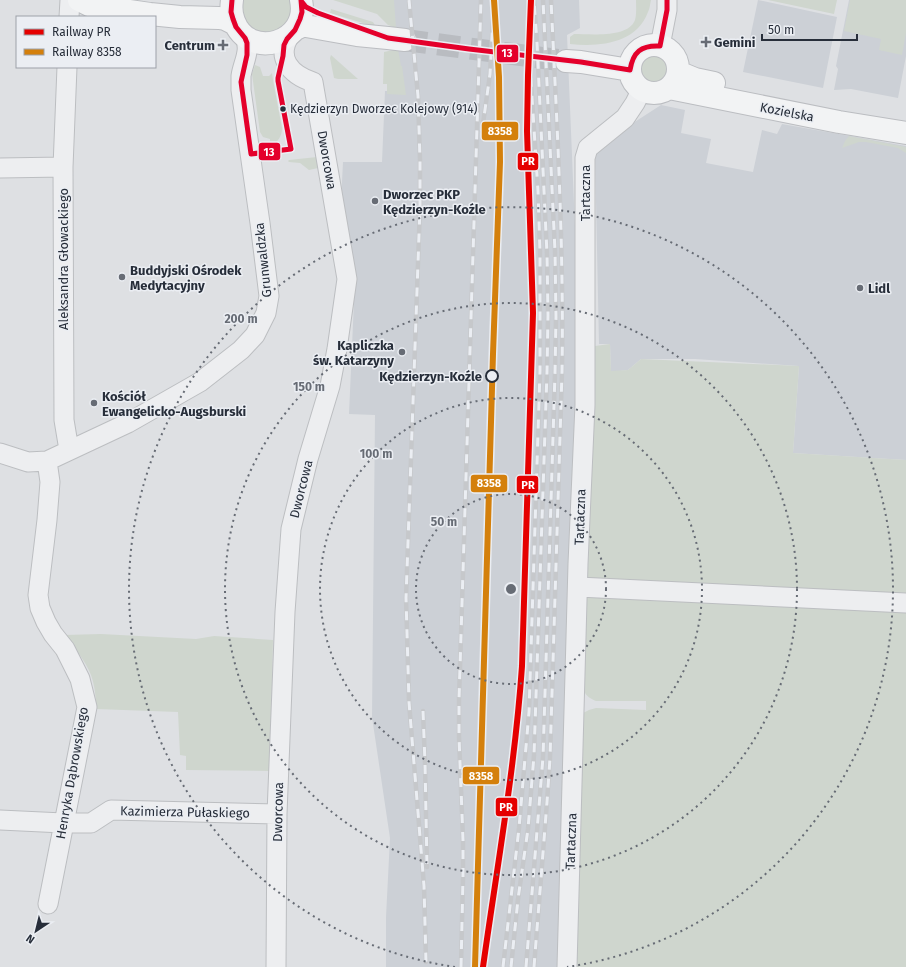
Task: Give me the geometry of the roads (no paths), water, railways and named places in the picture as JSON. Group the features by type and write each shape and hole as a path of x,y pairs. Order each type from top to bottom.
{"main road":[{"path":"79,0 89,5 158,15 225,19 251,40 259,43 276,43 283,40 302,26 357,35 396,39 315,11 306,7 301,1"},
{"path":"136,0 182,4 213,4 221,3 227,0"},
{"path":"232,0 232,17 240,30"},
{"path":"293,32 300,21 302,14 301,1"},
{"path":"646,46 660,46 673,54 678,67 673,80 659,92 647,91 637,86 634,81 630,70 631,62 639,50 646,46"},
{"path":"566,61 630,70"},
{"name":"Kozielska","path":"673,80 695,79 906,120"},
{"name":"Kozielska","path":"673,80 692,92 839,122 906,133"}],"street":[{"path":"69,16 70,0"},
{"path":"660,46 667,10 667,0"},
{"name":"Grunwaldzka","path":"0,453 28,462 47,461 128,424 200,382 241,350 255,335 266,313 269,296 241,90 241,75 247,50 246,40 240,30"},
{"name":"Dworcowa","path":"276,967 277,814 285,612 291,529 308,459 330,386 348,279 313,82 292,71 284,56 284,45 293,32"},
{"name":"Aleksandra Głowackiego","path":"67,68 63,167 64,420 69,450"},
{"name":"Tartaczna","path":"567,967 585,406 585,158 588,148 625,118 642,89"},
{"path":"0,168 63,167"},
{"name":"Henryka Dąbrowskiego","path":"47,461 50,482 38,595 40,608 53,634 65,649 80,679 87,707 48,904"},
{"path":"578,587 906,603"},
{"name":"Kazimierza Pułaskiego","path":"0,820 91,823 111,810 277,814"}],"tunnel":[{"path":"405,40 566,61"}],"railway":[{"path":"409,0 418,96 420,207 406,598 409,702 424,886 426,962"},
{"path":"461,967 463,840 459,699 481,0"},
{"path":"482,131 490,74 494,0"},
{"path":"511,967 518,899 528,829 534,755 547,372 547,254 534,0"},
{"path":"526,967 543,757 556,317 555,251 543,0"},
{"path":"534,967 550,758 562,372 561,232 551,0"},
{"path":"503,967 519,828 529,712 540,371 540,252 538,191 529,51"},
{"path":"423,711 427,867"}],"rail line":[{"name":"8358","path":"475,967 500,162 499,77 494,0"},
{"name":"PR","path":"483,967 515,742 522,666 533,313 527,131 531,0"}],"place":[{"name":"Gemini","path":"706,42"},
{"name":"Centrum","path":"223,45"},
{"name":"Kędzierzyn Dworzec Kolejowy (914)","path":"283,109"},
{"name":"Dworzec PKP Kędzierzyn-Koźle","path":"375,201"},
{"name":"Buddyjski Ośrodek Medytacyjny","path":"122,277"},
{"name":"Lidl","path":"860,288"},
{"name":"Kapliczka św. Katarzyny","path":"402,352"},
{"name":"Kędzierzyn-Koźle","path":"492,376"},
{"name":"Kościół Ewangelicko-Augsburski","path":"94,403"}]}
